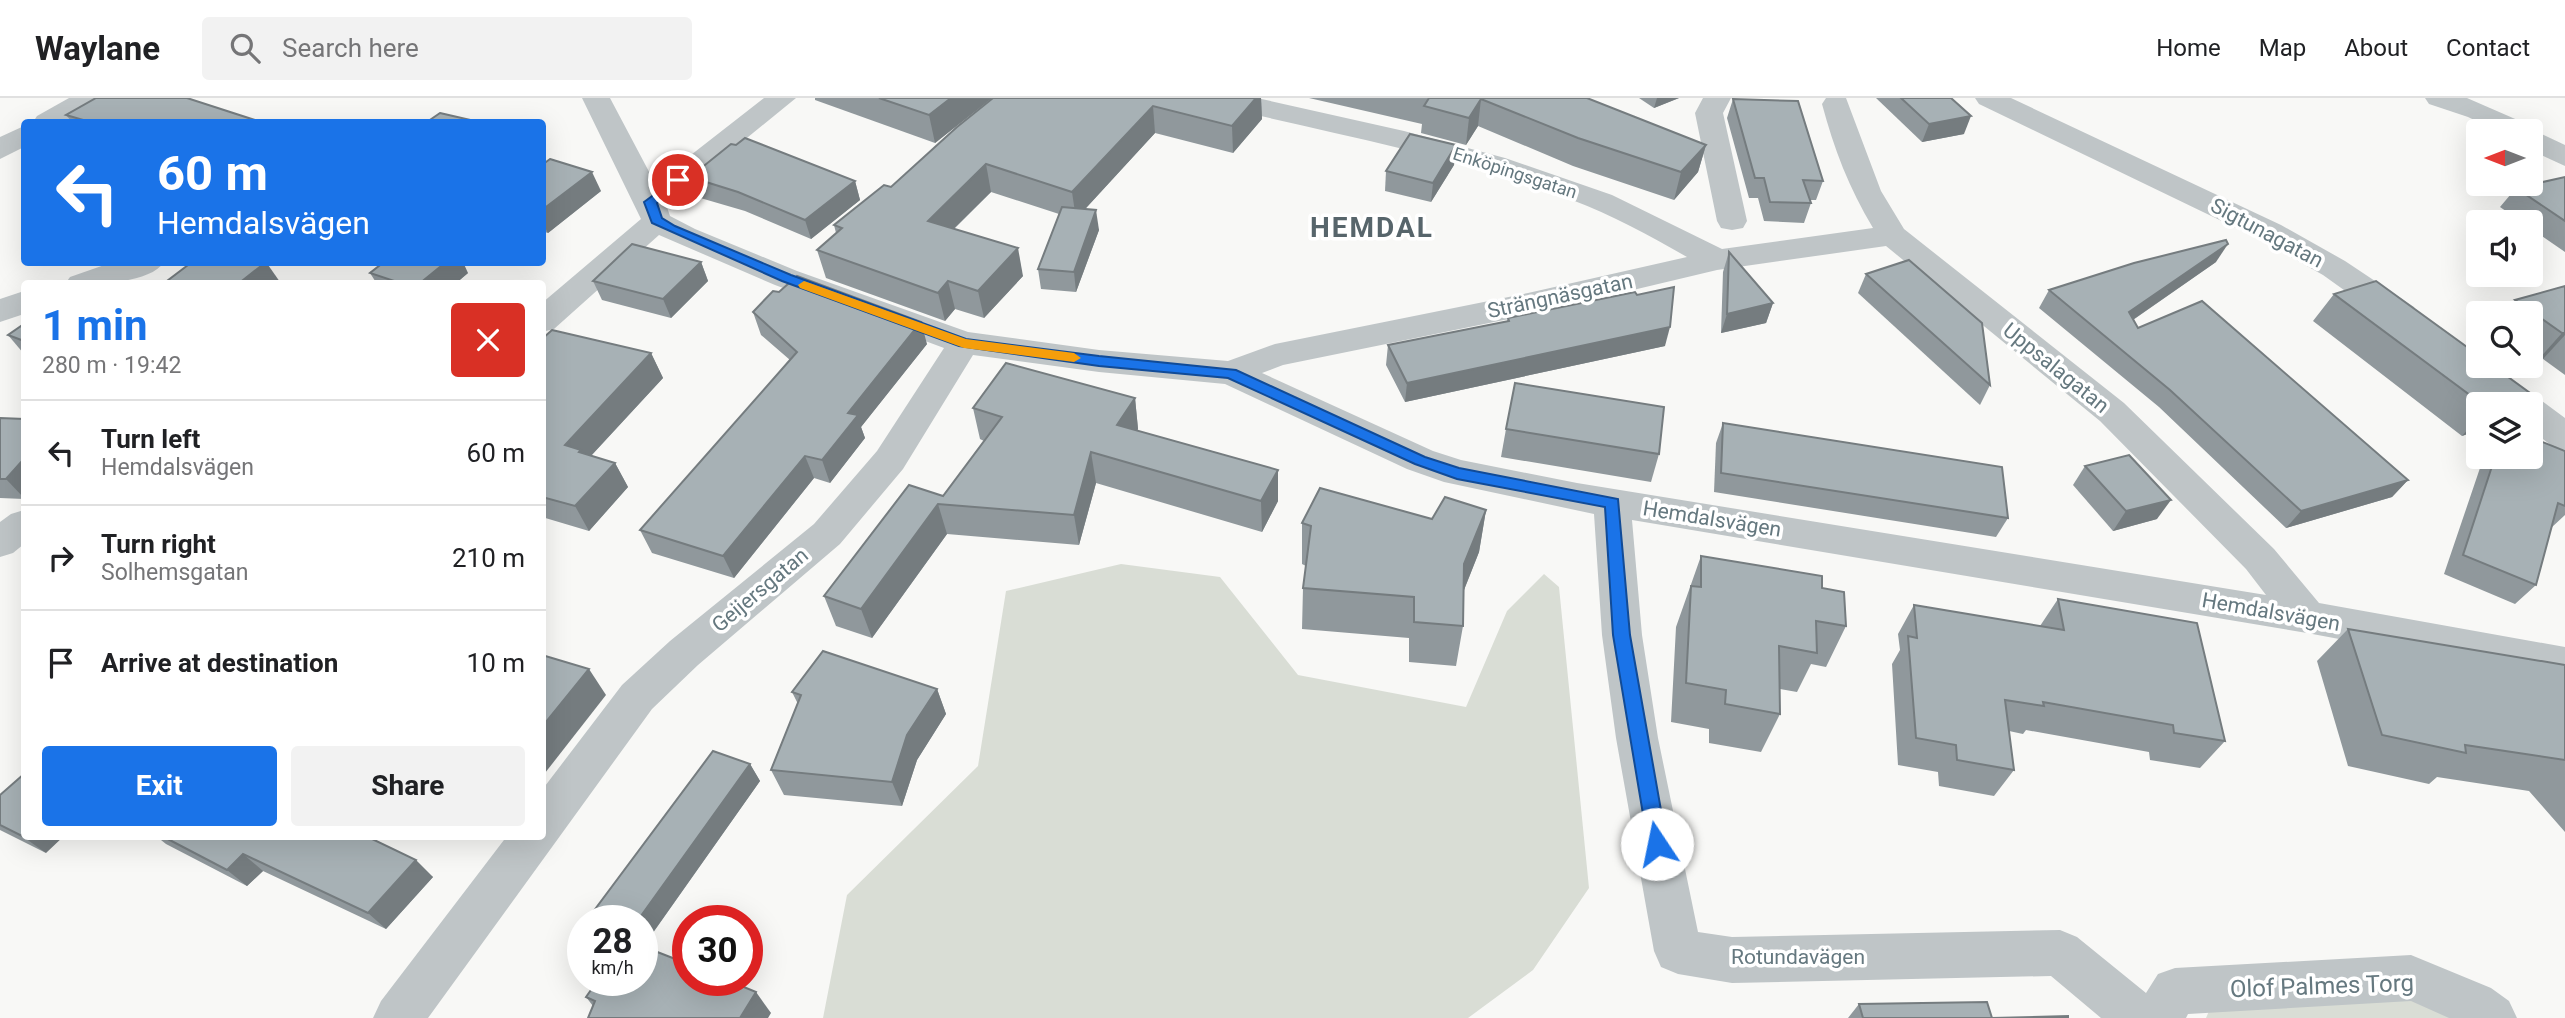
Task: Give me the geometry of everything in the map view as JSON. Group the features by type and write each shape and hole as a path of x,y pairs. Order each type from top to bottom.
{"street":[{"path":"52,119 89,98"},
{"path":"596,98 653,211"},
{"path":"546,317 713,149 782,98"},
{"name":"Enköpingsgatan","path":"1220,98 1428,146 1509,168 1628,213 1717,260"},
{"path":"1717,98 1709,113 1732,220"},
{"name":"Sigtunagatan","path":"1989,98 2270,232 2334,268 2422,330"},
{"path":"2439,98 2494,119"},
{"name":"Uppsalagatan","path":"1839,100 1846,145 1866,191 1892,235 2112,412 2260,559 2307,617"},
{"path":"0,150 21,137"},
{"path":"2543,145 2565,157"},
{"name":"Hemdalsvägen","path":"653,211 684,236 797,270 964,343 1099,361 1231,373 1420,460 1457,473 1612,503 2307,617 2565,664"},
{"name":"Strängnäsgatan","path":"1231,373 1275,355 1528,304 1717,260 1892,235"},
{"path":"93,280 136,266"},
{"path":"0,310 21,303"},
{"name":"Geijersgatan","path":"546,820 637,697 684,653 827,534 890,460 964,343"},
{"path":"2543,419 2565,437"},
{"name":"Rotundavägen","path":"1612,503 1622,635 1631,699 1678,951 1732,960 2060,953 2138,1018"},
{"path":"0,543 21,526"},
{"path":"398,1018 531,840"},
{"name":"Olof Palmes Torg","path":"2158,1018 2175,991 2411,978 2441,988 2477,1006 2492,1018"}],"shaded area":[{"path":"1121,564 1220,577 1298,675 1466,707 1507,611 1544,574 1559,587 1589,888 1533,970 1468,1018 823,1018 847,895 978,766 1006,591"},
{"path":"2414,1000 2456,1018 2206,1018 2209,1011"}],"building":[{"path":"96,98 187,98 252,119 80,119 66,115"},
{"path":"879,98 951,98 929,115"},
{"path":"993,98 1256,98 1232,126 1153,106 1072,192 986,164 928,221 1018,248 978,291 948,281 938,293 817,250 842,228 834,225 884,185 891,187"},
{"path":"1429,98 1587,98 1706,145 1681,172 1578,138 1481,99 1469,118 1424,106"},
{"path":"1901,98 1951,98 1971,116 1929,124"},
{"path":"1733,99 1798,101 1823,181 1803,180 1811,203 1770,202 1764,178 1755,178"},
{"path":"440,113 466,119 431,119"},
{"path":"1410,134 1456,145 1433,183 1386,171"},
{"path":"745,138 855,181 805,220 738,192 690,177 731,144 736,145"},
{"path":"550,159 592,172 546,207 546,162"},
{"path":"2565,177 2565,221 2528,196 2543,196 2543,182"},
{"path":"1062,207 1096,210 1074,272 1038,269"},
{"path":"2226,240 2228,244 2129,312 2138,328 2202,301 2408,480 2301,511 2170,390 2049,290 2134,263"},
{"path":"632,244 701,262 663,299 593,281"},
{"path":"1729,252 1773,303 1727,314"},
{"path":"1909,260 1982,323 1990,385 1866,274"},
{"path":"187,266 261,266 243,280 168,280"},
{"path":"379,266 441,266 424,280 391,280 370,273"},
{"path":"797,276 921,322 848,413 858,415 822,460 805,456 723,556 640,530 797,352 753,312 773,291 779,292"},
{"path":"2376,281 2466,346 2466,378 2509,378 2529,392 2466,392 2334,294"},
{"path":"2565,286 2565,333 2543,320 2543,301 2515,300"},
{"path":"1674,287 1670,327 1407,383 1388,345 1635,292 1637,295"},
{"path":"21,326 21,340 8,335"},
{"path":"552,330 651,353 565,445 615,463 575,506 546,498 546,335"},
{"path":"1006,363 1135,398 1117,425 1278,470 1261,501 1091,452 1074,515 938,504 861,609 824,596 909,485 943,496 1002,417 973,408"},
{"path":"1515,383 1664,407 1659,454 1506,429"},
{"path":"0,418 21,419 21,462 6,479 0,479"},
{"path":"1723,423 2002,467 2008,518 1721,473"},
{"path":"2543,442 2565,451 2565,506 2558,503 2536,585 2463,555 2491,469 2543,469"},
{"path":"2129,455 2171,500 2126,511 2085,466"},
{"path":"1320,488 1432,519 1445,497 1486,510 1464,564 1463,626 1414,622 1414,597 1303,588 1311,526 1302,523"},
{"path":"1701,556 1822,576 1822,588 1844,592 1846,626 1816,621 1817,653 1779,646 1780,714 1725,704 1726,690 1686,683 1691,586 1701,587"},
{"path":"2058,599 2197,623 2225,741 2174,733 2173,725 2043,702 2044,706 2005,700 2014,770 1957,760 1956,745 1916,738 1908,636 1917,638 1914,605 2064,630"},
{"path":"2348,629 2565,665 2565,760 2465,745 2466,753 2382,735"},
{"path":"823,651 937,689 907,735 892,782 771,770 801,695 792,692"},
{"path":"546,656 589,669 546,722"},
{"path":"713,751 750,764 649,905 598,905"},
{"path":"21,777 21,836 0,825 0,795"},
{"path":"170,840 374,840 416,860 368,913 243,854 227,870"},
{"path":"658,952 672,958 672,996 754,996 740,1018 588,1018 595,1001 586,997 658,996"},
{"path":"1987,1002 1992,1018 1863,1018 1859,1004"},
{"path":"2068,1016 2068,1018 1992,1018"}],"slow traffic":[{"path":"804,285 964,343 1074,358"}],"district":[{"name":"HEMDAL","path":"1372,227"}],"route":[{"path":"678,180 650,202 657,220 671,229 786,278 964,343 1099,361 1231,373 1420,460 1457,473 1612,503 1622,635 1637,738 1657,844"}]}
